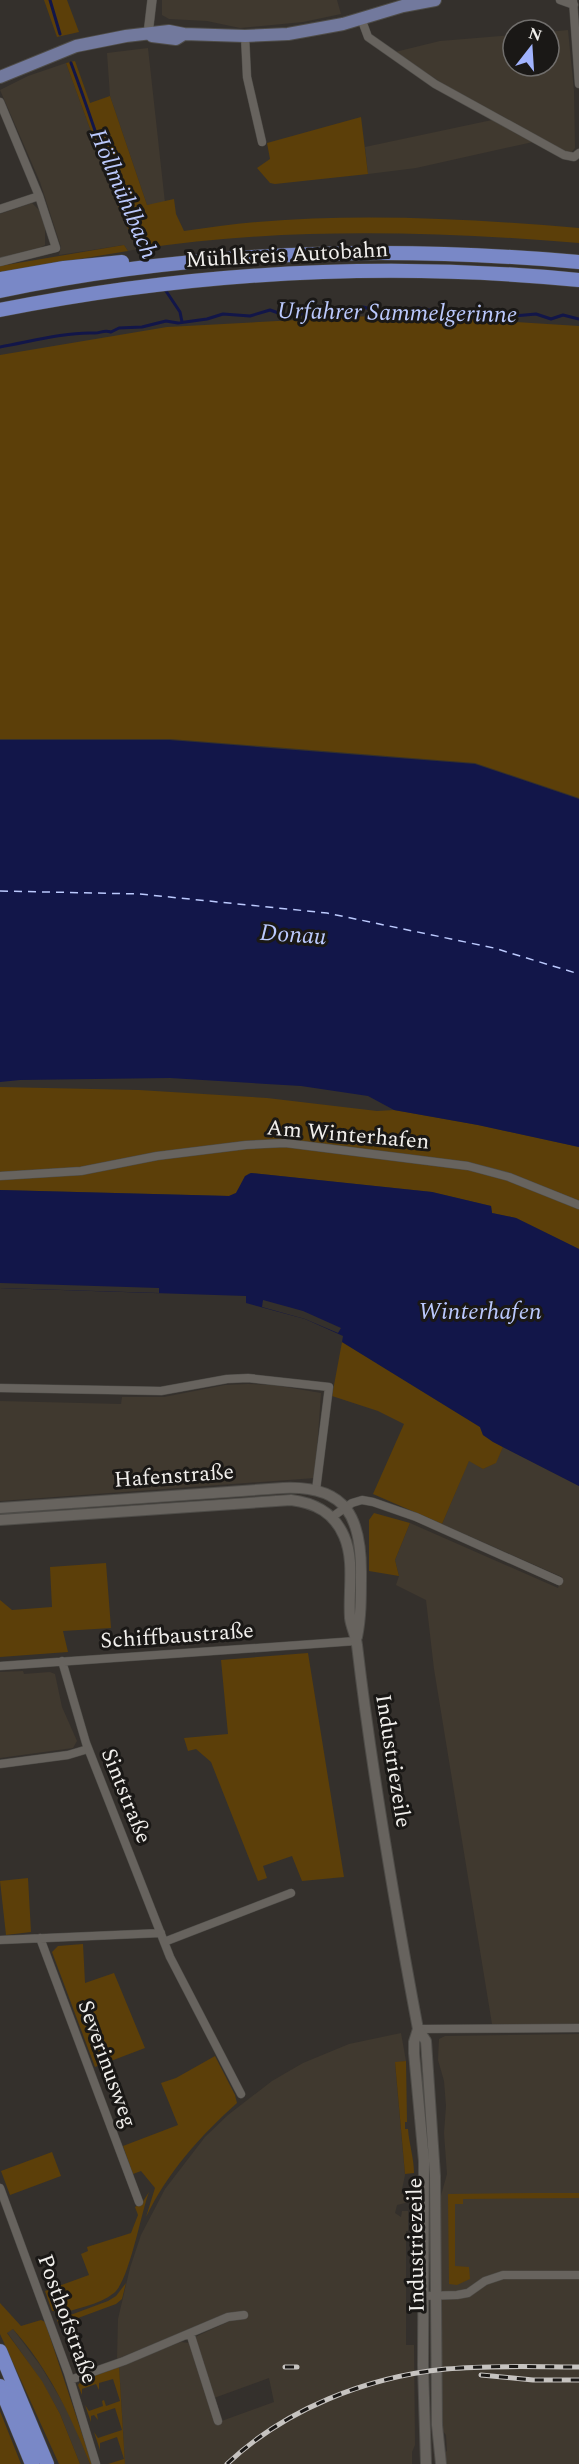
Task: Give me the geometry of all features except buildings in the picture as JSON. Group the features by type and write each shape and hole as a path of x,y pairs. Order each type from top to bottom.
{"highway":[{"name":"Mühlkreis Autobahn","path":"136,265 305,254 393,252 470,254 579,262"},
{"path":"0,279 64,268 136,265"},
{"path":"0,291 136,265"},
{"name":"Mühlkreis Autobahn","path":"0,310 174,282 244,276 356,271 461,272 579,280"},
{"path":"0,2351 47,2464"},
{"path":"0,2386 32,2464"}],"main road":[{"path":"0,77 75,46 126,36 175,30 184,34 245,36 307,31 435,0"},
{"name":"Hafenstraße","path":"0,1508 283,1488 316,1490 335,1499 345,1507"},
{"name":"Hafenstraße","path":"0,1520 282,1500 313,1504 332,1517"},
{"path":"345,1507 353,1519 361,1545 361,1619 356,1641"},
{"path":"332,1517 347,1543 351,1620 356,1641"},
{"name":"Industriezeile","path":"356,1641 371,1758 418,2029 414,2053 423,2143 426,2464"},
{"name":"Industriezeile","path":"418,2029 426,2041 432,2104 437,2425 441,2464"}],"street":[{"path":"148,34 152,0"},
{"path":"560,0 574,2 579,84"},
{"path":"361,18 368,37 435,84 564,155 574,157 579,153"},
{"path":"245,36 247,77 262,142"},
{"path":"0,102 39,195 56,249 0,262"},
{"path":"0,209 39,195"},
{"name":"Am Winterhafen","path":"0,1176 81,1171 158,1156 246,1145 285,1143 468,1166 509,1177 579,1204"},
{"path":"0,1388 139,1392 178,1389 227,1379 248,1378 329,1387 316,1490"},
{"path":"332,1517 345,1507 365,1500 396,1509 559,1581"},
{"name":"Schiffbaustraße","path":"0,1666 356,1641"},
{"name":"Sintstraße","path":"62,1661 88,1749 164,1942 241,2094"},
{"path":"0,1764 61,1756 88,1749"},
{"path":"164,1942 291,1893"},
{"path":"0,1940 161,1933"},
{"name":"Severinusweg","path":"40,1938 139,2202"},
{"path":"418,2029 579,2028"},
{"name":"Posthofstraße","path":"0,2188 70,2380 96,2464"},
{"path":"423,2222 435,2222"},
{"path":"423,2296 468,2293 485,2281 503,2276 579,2275"},
{"path":"70,2380 231,2316 244,2315"},
{"path":"190,2333 219,2421"}],"shaded area":[{"path":"44,0 67,0 79,32 57,37"},
{"path":"162,0 337,0 341,14 303,22 240,28 207,21 169,19 162,15"},
{"path":"568,30 574,91 575,148 571,153 562,151 454,91 395,52 440,41 501,36 501,78 561,78 561,31"},
{"path":"148,48 165,203 147,205 110,96 107,53"},
{"path":"75,61 90,103 110,96 147,205 174,199 176,214 184,231 297,219 418,218 579,228 579,243 469,236 358,233 247,237 138,249 123,219 66,63"},
{"path":"66,63 123,219 138,249 128,251 124,245 59,255 61,247 40,182 0,90 28,76"},
{"path":"361,117 368,174 275,184 270,183 257,168 270,159 267,143"},
{"path":"492,120 533,142 416,168 368,174 365,147"},
{"path":"32,203 39,210 45,227 45,245 36,250 0,259 0,214"},
{"path":"124,245 128,251 0,272 0,266"},
{"path":"371,316 579,326 579,798 475,763 170,739 0,739 0,355 167,327"},
{"path":"0,1087 139,1090 267,1098 377,1111 394,1110 579,1147 579,1249 516,1218 492,1213 491,1206 432,1192 251,1173 236,1193 229,1196 0,1190"},
{"path":"342,1342 480,1427 483,1435 503,1447 496,1463 483,1469 469,1461 442,1524 373,1494 404,1424 378,1411 332,1396"},
{"path":"225,1385 274,1385 321,1393 315,1478 0,1501 0,1401 121,1404 122,1397 164,1397"},
{"path":"503,1447 579,1486 579,2024 492,2024 434,1669 426,1600 396,1585 399,1576 395,1560 410,1523 558,1588 562,1577 442,1524 469,1460 483,1469 495,1463"},
{"path":"374,1513 410,1523 395,1560 399,1576 369,1571 369,1520"},
{"path":"106,1563 111,1628 63,1631 68,1652 0,1657 0,1600 12,1610 52,1607 50,1567"},
{"path":"308,1653 344,1877 302,1881 292,1856 263,1866 267,1878 258,1881 211,1762 196,1749 188,1751 184,1738 228,1734 221,1660"},
{"path":"23,1671 24,1674 50,1672 55,1674 62,1707 77,1741 73,1748 0,1758 0,1672"},
{"path":"28,1878 31,1932 6,1935 0,1881"},
{"path":"83,1944 85,1983 114,1973 145,2048 95,2067 52,1952 58,1946"},
{"path":"401,2033 406,2061 395,2063 405,2175 401,2194 414,2190 413,2201 397,2205 395,2213 401,2217 402,2211 408,2211 406,2345 414,2345 415,2445 412,2452 412,2464 125,2464 119,2366 181,2342 190,2343 195,2337 232,2320 242,2319 247,2312 233,2312 117,2359 118,2319 130,2268 141,2235 165,2189 205,2137 228,2115 272,2081 303,2063 349,2044","holes":["269,2378 274,2402 216,2423 214,2398"]},
{"path":"579,2034 579,2464 441,2464 442,2454 447,2451 446,2435 441,2429 440,2199 447,2174 444,2133 446,2106 444,2081 438,2060 439,2039 445,2036"},
{"path":"215,2056 237,2103 210,2128 186,2156 164,2185 146,2217 155,2188 141,2171 133,2174 123,2146 178,2125 161,2083 176,2078"},
{"path":"406,2061 407,2122 405,2122 405,2129 408,2129 414,2173 405,2174 395,2062"},
{"path":"52,2152 61,2176 10,2195 1,2171"},
{"path":"149,2192 130,2261 114,2293 101,2301 56,2315 55,2311 52,2311 45,2291 89,2275 81,2254 88,2251 87,2247 131,2233 138,2215 135,2207 142,2203"},
{"path":"579,2193 579,2198 463,2199 463,2204 455,2204 455,2266 469,2267 470,2279 457,2285 449,2284 448,2194"},
{"path":"126,2283 122,2299 116,2304 59,2325 57,2320 116,2296"},
{"path":"0,2303 21,2326 41,2320 45,2322 92,2464 48,2376 13,2329 7,2333 42,2381 60,2414 80,2464 59,2464 0,2334"},
{"path":"13,2329 40,2365 62,2401 90,2464 80,2464 60,2414 42,2382 7,2332"},
{"path":"119,2366 125,2464 108,2464 124,2459 117,2437 100,2443 100,2450 94,2432 98,2438 122,2430 115,2408 97,2414 98,2420 94,2415 91,2416 91,2422 85,2405 89,2411 103,2406 102,2401 104,2400 106,2406 120,2401 113,2379 99,2383 99,2390 96,2384 82,2389 82,2395 78,2385 83,2379"},
{"path":"0,2411 21,2464 0,2464"}],"water":[{"name":"Donau","path":"0,740 169,740 475,764 579,799 579,1147 394,1110 368,1096 301,1086 170,1078 0,1082"},
{"name":"Winterhafen","path":"251,1173 432,1192 491,1206 492,1213 516,1218 579,1249 579,1486 493,1442 483,1435 480,1427 342,1342 343,1336 305,1319 246,1303 246,1296 0,1288 0,1190 229,1196 236,1193 245,1176"}],"pier":[{"path":"0,1283 159,1288 159,1293 0,1288"},
{"path":"263,1300 303,1311 341,1328 338,1333 305,1319 262,1307"}],"waterway":[{"name":"Höllmühlbach","path":"50,0 60,34"},
{"name":"Höllmühlbach","path":"71,63 116,189 149,262"},
{"name":"Höllmühlbach","path":"164,288 180,312 182,322"},
{"name":"Urfahrer Sammelgerinne","path":"0,347 71,334 111,332 119,328 142,327 166,321 178,323 207,319 223,314 250,316 270,310 284,315 303,314 327,307 353,312 363,307 386,313 418,308 445,313 478,310 490,314 501,312 514,316 536,314 551,319 563,315 579,319"}],"ferry route":[{"path":"0,891 140,894 327,913 494,948 579,974"}],"railway":[{"path":"285,2367 297,2367"},
{"path":"227,2464 250,2444 301,2412 357,2388 387,2379 446,2369 579,2367"},
{"path":"481,2375 533,2380 579,2380"}]}
